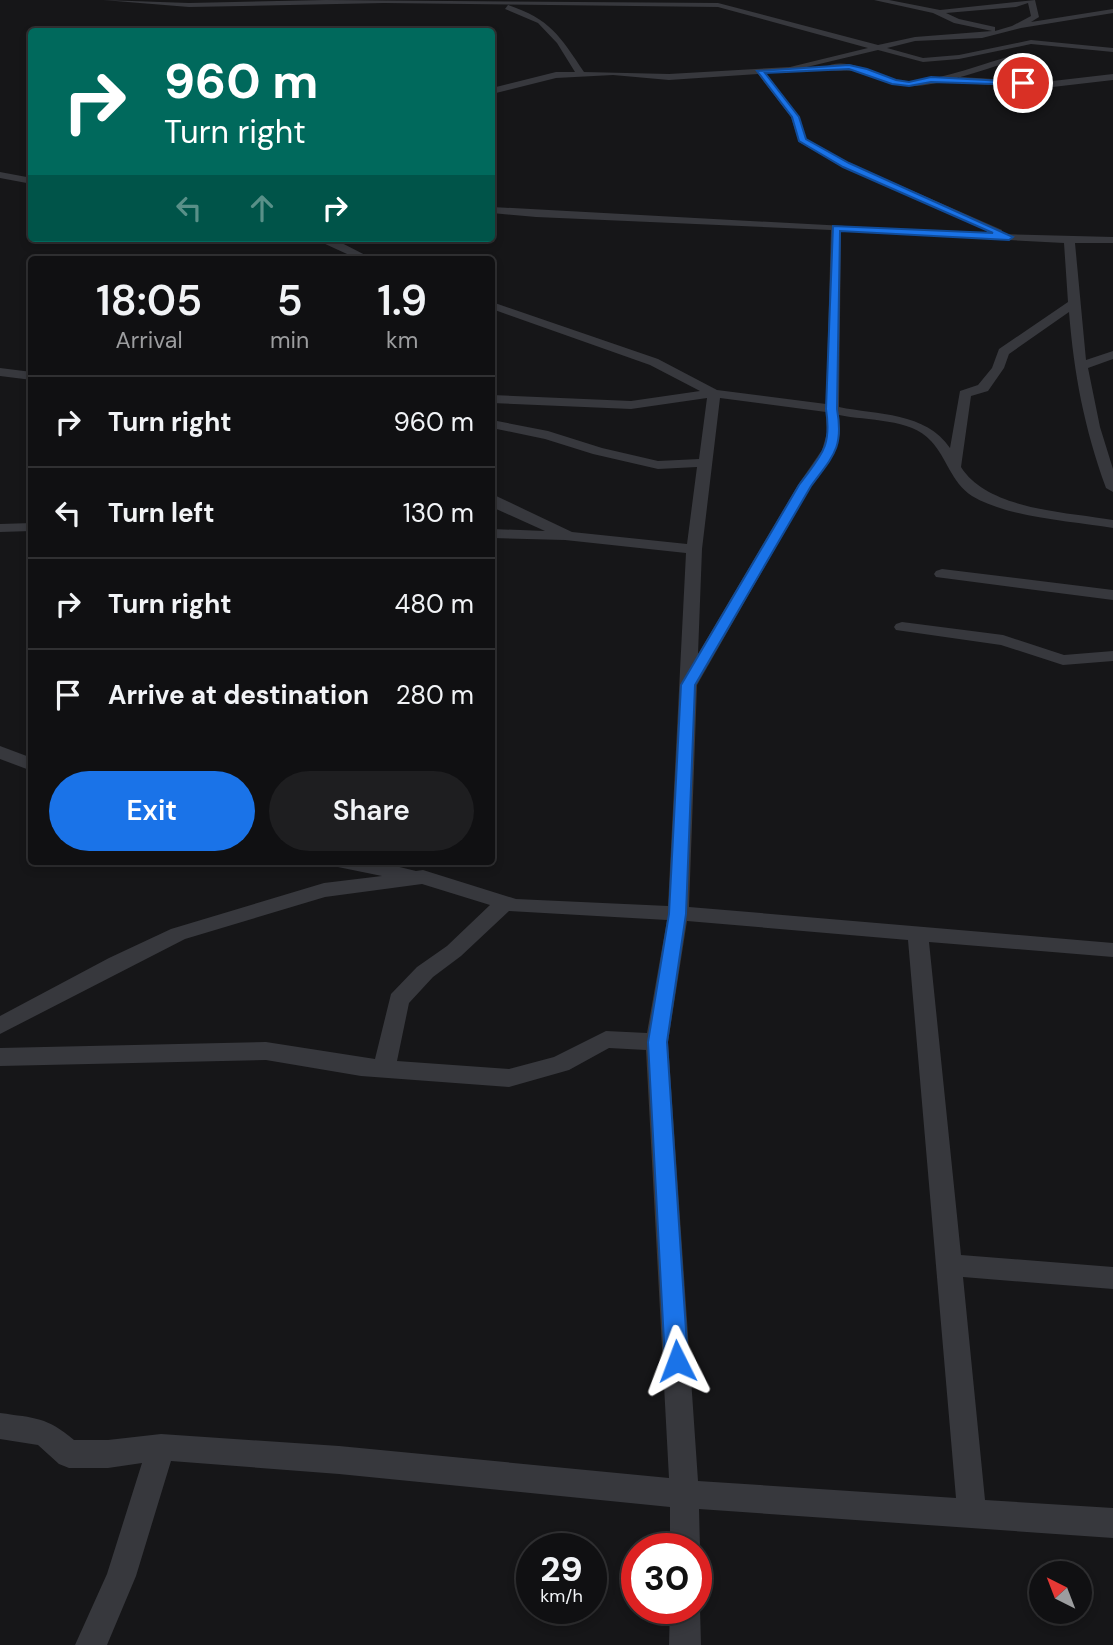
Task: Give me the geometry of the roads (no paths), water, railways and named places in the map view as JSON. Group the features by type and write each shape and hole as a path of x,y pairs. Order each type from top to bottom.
{"street":[{"path":"107,0 135,4 216,5 494,2 718,5 843,41 881,47 923,60 959,57 1031,42"},
{"path":"878,0 934,11 957,21 1000,32"},
{"path":"934,11 1016,5 1031,0 1035,17 1015,28"},
{"path":"494,2 541,20 560,42 581,74"},
{"path":"966,38 1113,11"},
{"path":"790,69 915,39 966,38 1113,50"},
{"path":"495,90 544,77 581,74 669,77 849,67 865,70 894,82 909,84 960,74 1052,45"},
{"path":"760,71 795,117 802,140 846,165 1009,237"},
{"path":"931,79 1044,85 1113,77"},
{"path":"0,175 28,180"},
{"path":"495,210 610,219 1113,240"},
{"path":"688,685 805,485 826,457 835,433 832,409 836,228"},
{"path":"1069,240 1079,367 1089,421 1113,486"},
{"path":"329,242 360,256"},
{"path":"954,468 965,394 983,388 999,368 1003,352 1074,303"},
{"path":"495,306 654,362 714,393"},
{"path":"1079,367 1113,355"},
{"path":"0,372 28,376"},
{"path":"685,1533 657,1042 678,914 694,549 714,393"},
{"path":"495,399 631,405 714,393 832,409 855,416 906,423 931,433 970,489 1007,505 1113,524"},
{"path":"495,425 548,435 598,451 658,465 704,463"},
{"path":"495,501 569,536"},
{"path":"0,528 28,527"},
{"path":"495,534 569,536 694,549"},
{"path":"942,574 1113,596"},
{"path":"902,627 1003,640 1063,660 1113,656"},
{"path":"0,752 28,763"},
{"path":"361,865 423,877 515,906 678,914 1113,950"},
{"path":"0,1026 178,934 324,890 423,877"},
{"path":"383,1068 399,1000 425,972 454,951 505,903"},
{"path":"918,934 972,1513"},
{"path":"0,1057 265,1051 383,1068 509,1078 561,1064 606,1039 657,1042"},
{"path":"949,1265 1113,1278"},
{"path":"0,1426 45,1433 69,1454 107,1454 161,1447 339,1460 684,1494 1113,1522"},
{"path":"91,1645 121,1576 161,1447"},
{"path":"685,1624 685,1645"}]}
